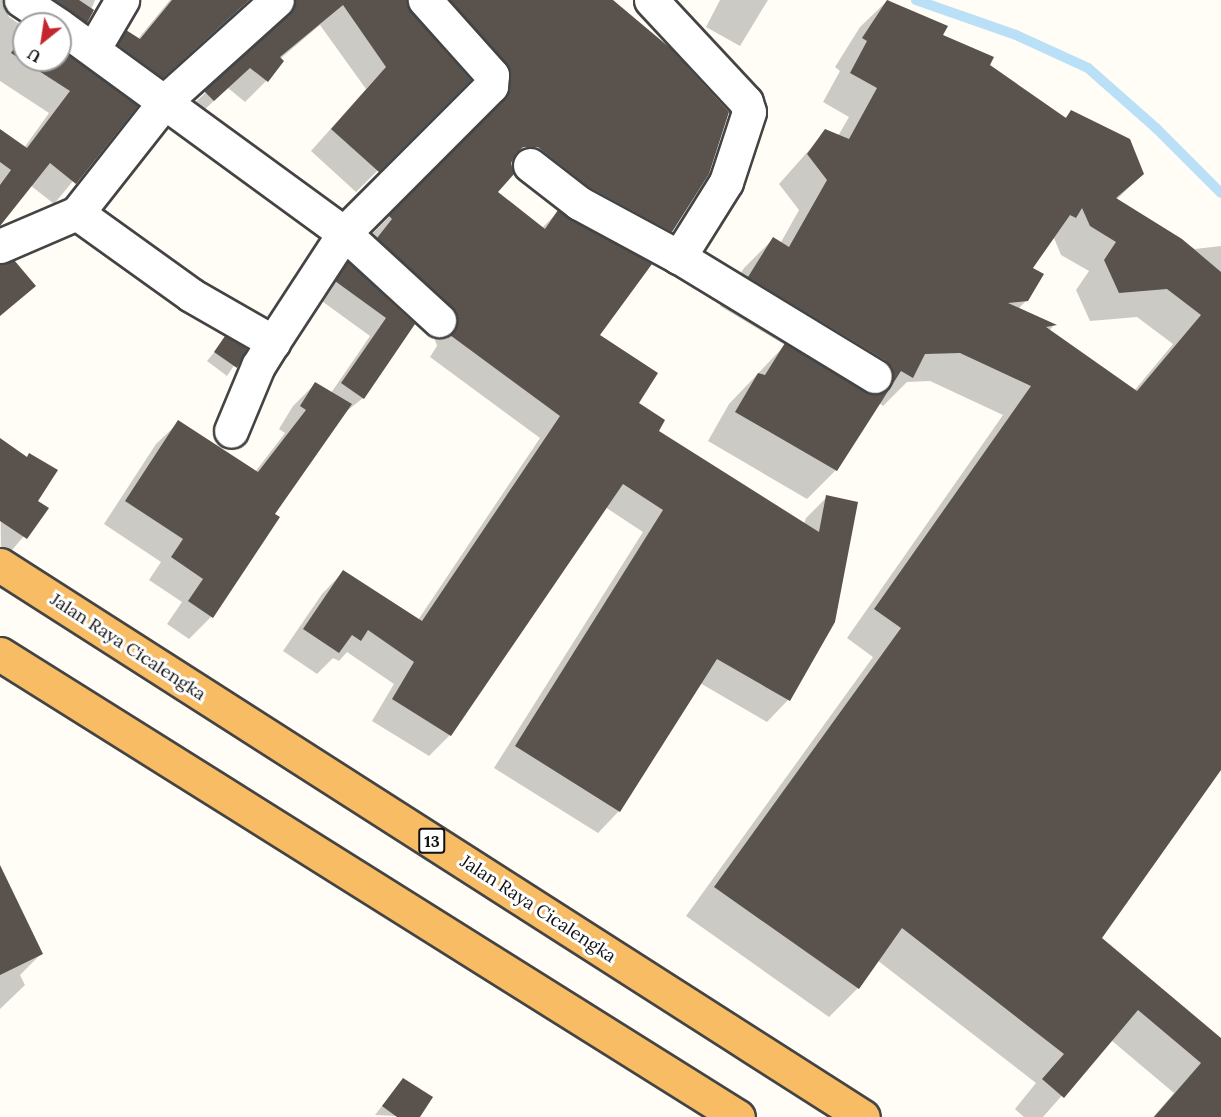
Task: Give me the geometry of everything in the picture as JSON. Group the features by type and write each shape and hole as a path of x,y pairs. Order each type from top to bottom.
{"highway":[{"name":"Jalan Raya Cicalengka","path":"0,565 863,1117"},
{"path":"0,654 738,1117"}],"street":[{"path":"21,0 39,12"},
{"path":"94,48 122,0"},
{"path":"0,244 77,213 166,100 277,0"},
{"path":"231,431 258,366 344,233 491,86 492,75 425,0"},
{"path":"651,0 746,102 749,112 726,182 679,257"},
{"path":"72,34 166,100 344,233 439,320"},
{"path":"530,165 579,203 679,257 875,376"},
{"path":"77,213 181,289 273,342"}],"building":[{"path":"55,0 79,0 94,10 87,23"},
{"path":"172,0 249,0 163,78 118,45 126,30 140,39"},
{"path":"295,0 407,0 411,12 471,80 379,172 331,129 386,67 343,5 280,57 284,61 268,82 250,68 214,101 204,91 290,14"},
{"path":"450,0 613,0 669,47 729,112 709,174 672,232 589,187 538,147 523,147 516,153 511,163 514,174 498,192 545,229 558,210 652,264 600,335 658,373 639,403 665,420 659,431 819,532 826,495 858,502 835,622 790,701 717,659 620,812 515,746 663,510 623,484 451,736 392,699 414,662 368,630 361,641 352,635 339,653 303,629 343,570 422,621 560,416 450,335 457,323 452,307 377,238 392,219 388,215 504,99 509,88 506,63"},
{"path":"887,0 948,26 943,35 994,57 990,65 1066,118 1071,110 1130,139 1144,174 1116,198 1182,239 1221,272 1221,770 1102,938 1221,1038 1221,1117 1154,1117 1201,1063 1138,1010 1064,1098 1042,1079 1064,1054 902,928 859,989 714,887 901,628 874,609 1031,386 960,353 925,354 913,378 901,371 837,471 735,412 758,373 765,375 785,343 866,392 883,393 891,385 892,368 885,360 748,277 773,237 789,247 827,180 807,154 825,129 849,139 877,88 850,73 867,41 862,38","holes":["1082,208 1090,226 1116,242 1104,260 1119,293 1167,289 1201,315 1137,391 1046,327 1057,325 1008,303 1028,301 1044,274 1033,268 1070,215 1076,218"]},
{"path":"72,58 138,106 76,184 50,163 0,226 0,185 11,170 0,162 0,129 27,148 70,91 40,72 72,72"},
{"path":"14,260 36,286 0,316 0,264"},
{"path":"348,262 415,324 364,399 341,383 386,318 335,281"},
{"path":"225,336 247,349 237,368 214,352"},
{"path":"315,382 352,404 275,514 280,517 213,618 188,601 203,579 171,557 183,539 125,501 178,420 258,472 306,410 300,406"},
{"path":"0,438 27,457 29,453 58,470 38,501 49,508 27,539 0,521"},
{"path":"0,865 43,954 0,975"},
{"path":"403,1078 433,1097 420,1117 397,1117 382,1106"}],"waterway":[{"path":"916,0 1016,35 1088,68 1156,128 1221,193"}]}
